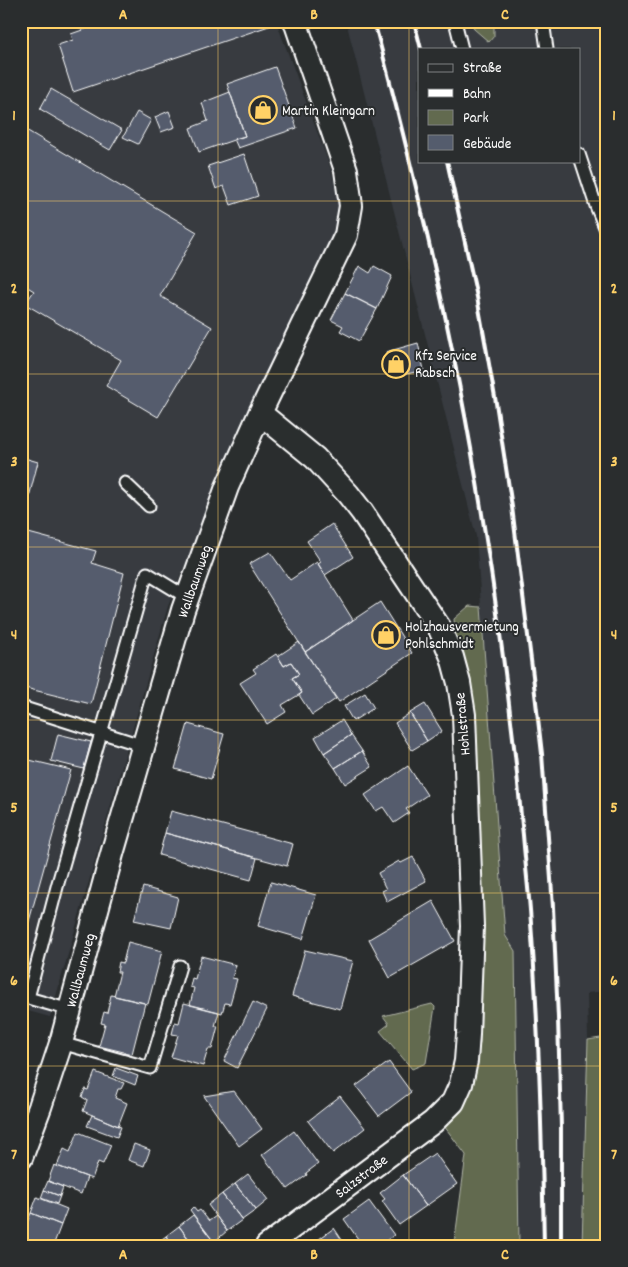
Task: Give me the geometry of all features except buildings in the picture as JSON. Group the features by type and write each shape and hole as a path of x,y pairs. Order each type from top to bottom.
{"street":[{"name":"Wallbaumweg","path":"21,1158 61,1043 90,933 183,610 227,488 260,413 346,235 351,206 346,170 295,21"},
{"name":"Hohlstraße","path":"260,413 315,458 348,494 439,627 452,657 459,683 464,715 472,926 470,1008 466,1061 461,1084 453,1102"},
{"name":"Salzstraße","path":"267,1246 434,1122 453,1102"}],"lane":[{"path":"455,21 462,48"},
{"path":"543,21 547,48"},
{"path":"580,157 596,206 607,232"},
{"path":"125,483 149,506"},
{"path":"70,1010 28,998 58,883 147,573 188,598"},
{"path":"21,707 144,746"},
{"path":"61,1043 150,1068 180,966"}],"shaded area":[{"path":"21,21 276,21 331,169 339,204 336,233 252,405 168,606 50,1017 21,1009"},
{"path":"346,21 607,21 607,991 587,993 588,1040 582,1246 519,1246 515,951 505,935 476,536"}],"green space":[{"path":"471,21 494,21 494,36 489,42 474,29"},
{"path":"469,606 481,607 505,935 515,951 519,1246 454,1246 466,1155 444,1126 463,1095 480,1042 479,947 454,619"},
{"path":"432,1004 435,1007 426,1063 412,1069 380,1031 389,1024 383,1016"},
{"path":"607,1037 607,1246 582,1246 588,1040"}],"railway":[{"path":"374,21 420,204 448,328 472,452 500,634 516,765 533,952 540,1078 544,1246"},
{"path":"414,21 421,48"},
{"path":"447,162 477,297 496,403 512,507 542,754 553,907 558,1018 561,1128 561,1246"}],"place":[{"name":"Martin Kleingarn","path":"263,110"},
{"name":"Kfz Service Rabsch","path":"396,364"},
{"name":"Holzhausvermietung Pohlschmidt","path":"386,635"}]}
